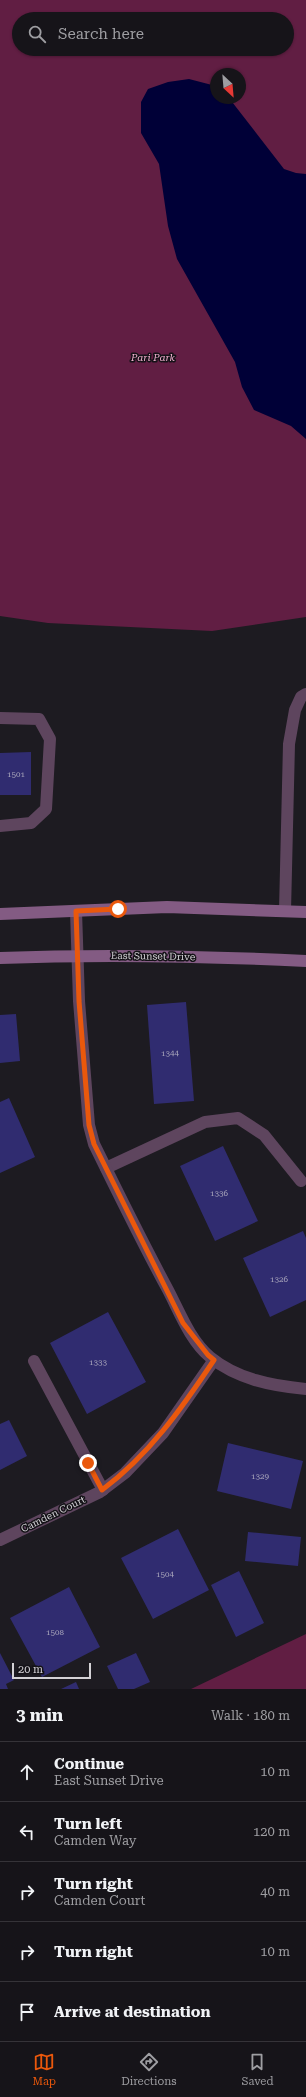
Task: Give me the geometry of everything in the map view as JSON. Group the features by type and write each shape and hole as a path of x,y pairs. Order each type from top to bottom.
{"main road":[{"path":"0,914 167,907 306,912"},
{"name":"East Sunset Drive","path":"0,958 77,955 158,955 306,961"}],"street":[{"path":"284,912 290,744 295,710 301,696 306,694"},
{"path":"0,718 38,719 50,739 46,809 31,823 0,826"},
{"path":"76,911 79,1001 89,1125 94,1144 183,1323 208,1355 214,1360 255,1381 277,1387 306,1389"},
{"path":"106,1168 205,1122 238,1118 264,1135 301,1181"},
{"name":"Camden Court","path":"0,1540 102,1490 125,1473 163,1433 214,1360"},
{"path":"34,1361 102,1490"}],"green space":[{"name":"Pari Park","path":"0,0 306,0 306,617 212,631 48,623 0,616"},
{"path":"306,1634 306,1689 191,1689"}],"shaded area":[{"path":"189,79 210,84 210,104 234,104 284,169 296,173 306,174 306,439 291,426 254,410 242,387 235,362 177,259 168,226 159,164 141,133 141,102 148,89 168,82"}],"building":[{"path":"31,752 31,795 0,795 0,753"},
{"path":"186,1002 194,1101 154,1104 147,1005"},
{"path":"16,1014 20,1061 0,1063 0,1015"},
{"path":"9,1098 35,1157 0,1173 0,1102"},
{"path":"223,1146 258,1221 215,1241 180,1166"},
{"path":"303,1231 306,1238 306,1300 270,1317 243,1258"},
{"path":"108,1312 146,1382 87,1414 50,1343"},
{"path":"9,1420 27,1456 0,1470 0,1424"},
{"path":"228,1443 303,1461 291,1509 217,1491"},
{"path":"178,1529 209,1590 153,1619 121,1558"},
{"path":"248,1532 301,1537 298,1566 245,1561"},
{"path":"239,1571 264,1623 236,1637 211,1585"},
{"path":"69,1587 100,1647 42,1677 10,1618"},
{"path":"0,1653 14,1680 6,1684 8,1689 0,1689"},
{"path":"136,1653 150,1682 134,1689 118,1689 107,1666"},
{"path":"76,1682 79,1689 61,1689"}],"route":[{"path":"88,1463 102,1490 125,1473 163,1433 190,1397 214,1360 208,1355 183,1323 94,1144 89,1125 79,1001 76,911 118,909"}]}
